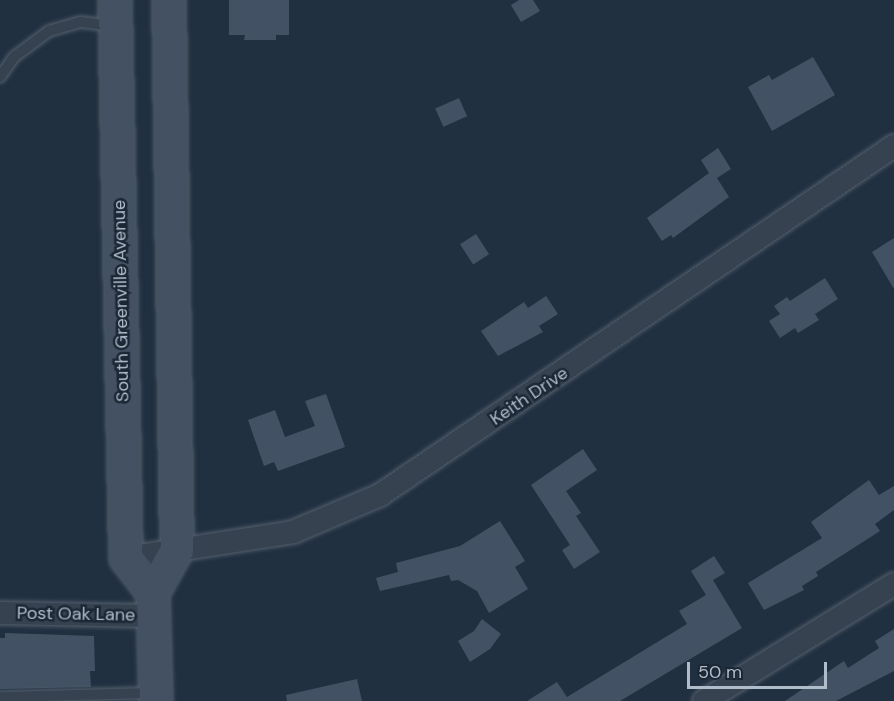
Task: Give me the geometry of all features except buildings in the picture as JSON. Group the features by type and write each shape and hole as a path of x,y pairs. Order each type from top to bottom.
{"main road":[{"path":"156,697 153,604 177,550 169,0"},
{"name":"South Greenville Avenue","path":"115,13 126,558"},
{"path":"126,558 153,604"}],"street":[{"name":"Keith Drive","path":"126,558 294,532 380,495 894,146"},
{"path":"704,701 894,584"},
{"name":"Post Oak Lane","path":"0,613 153,604"}],"lane":[{"path":"0,77 14,57 49,31 115,13"},
{"path":"0,697 156,697"}]}
